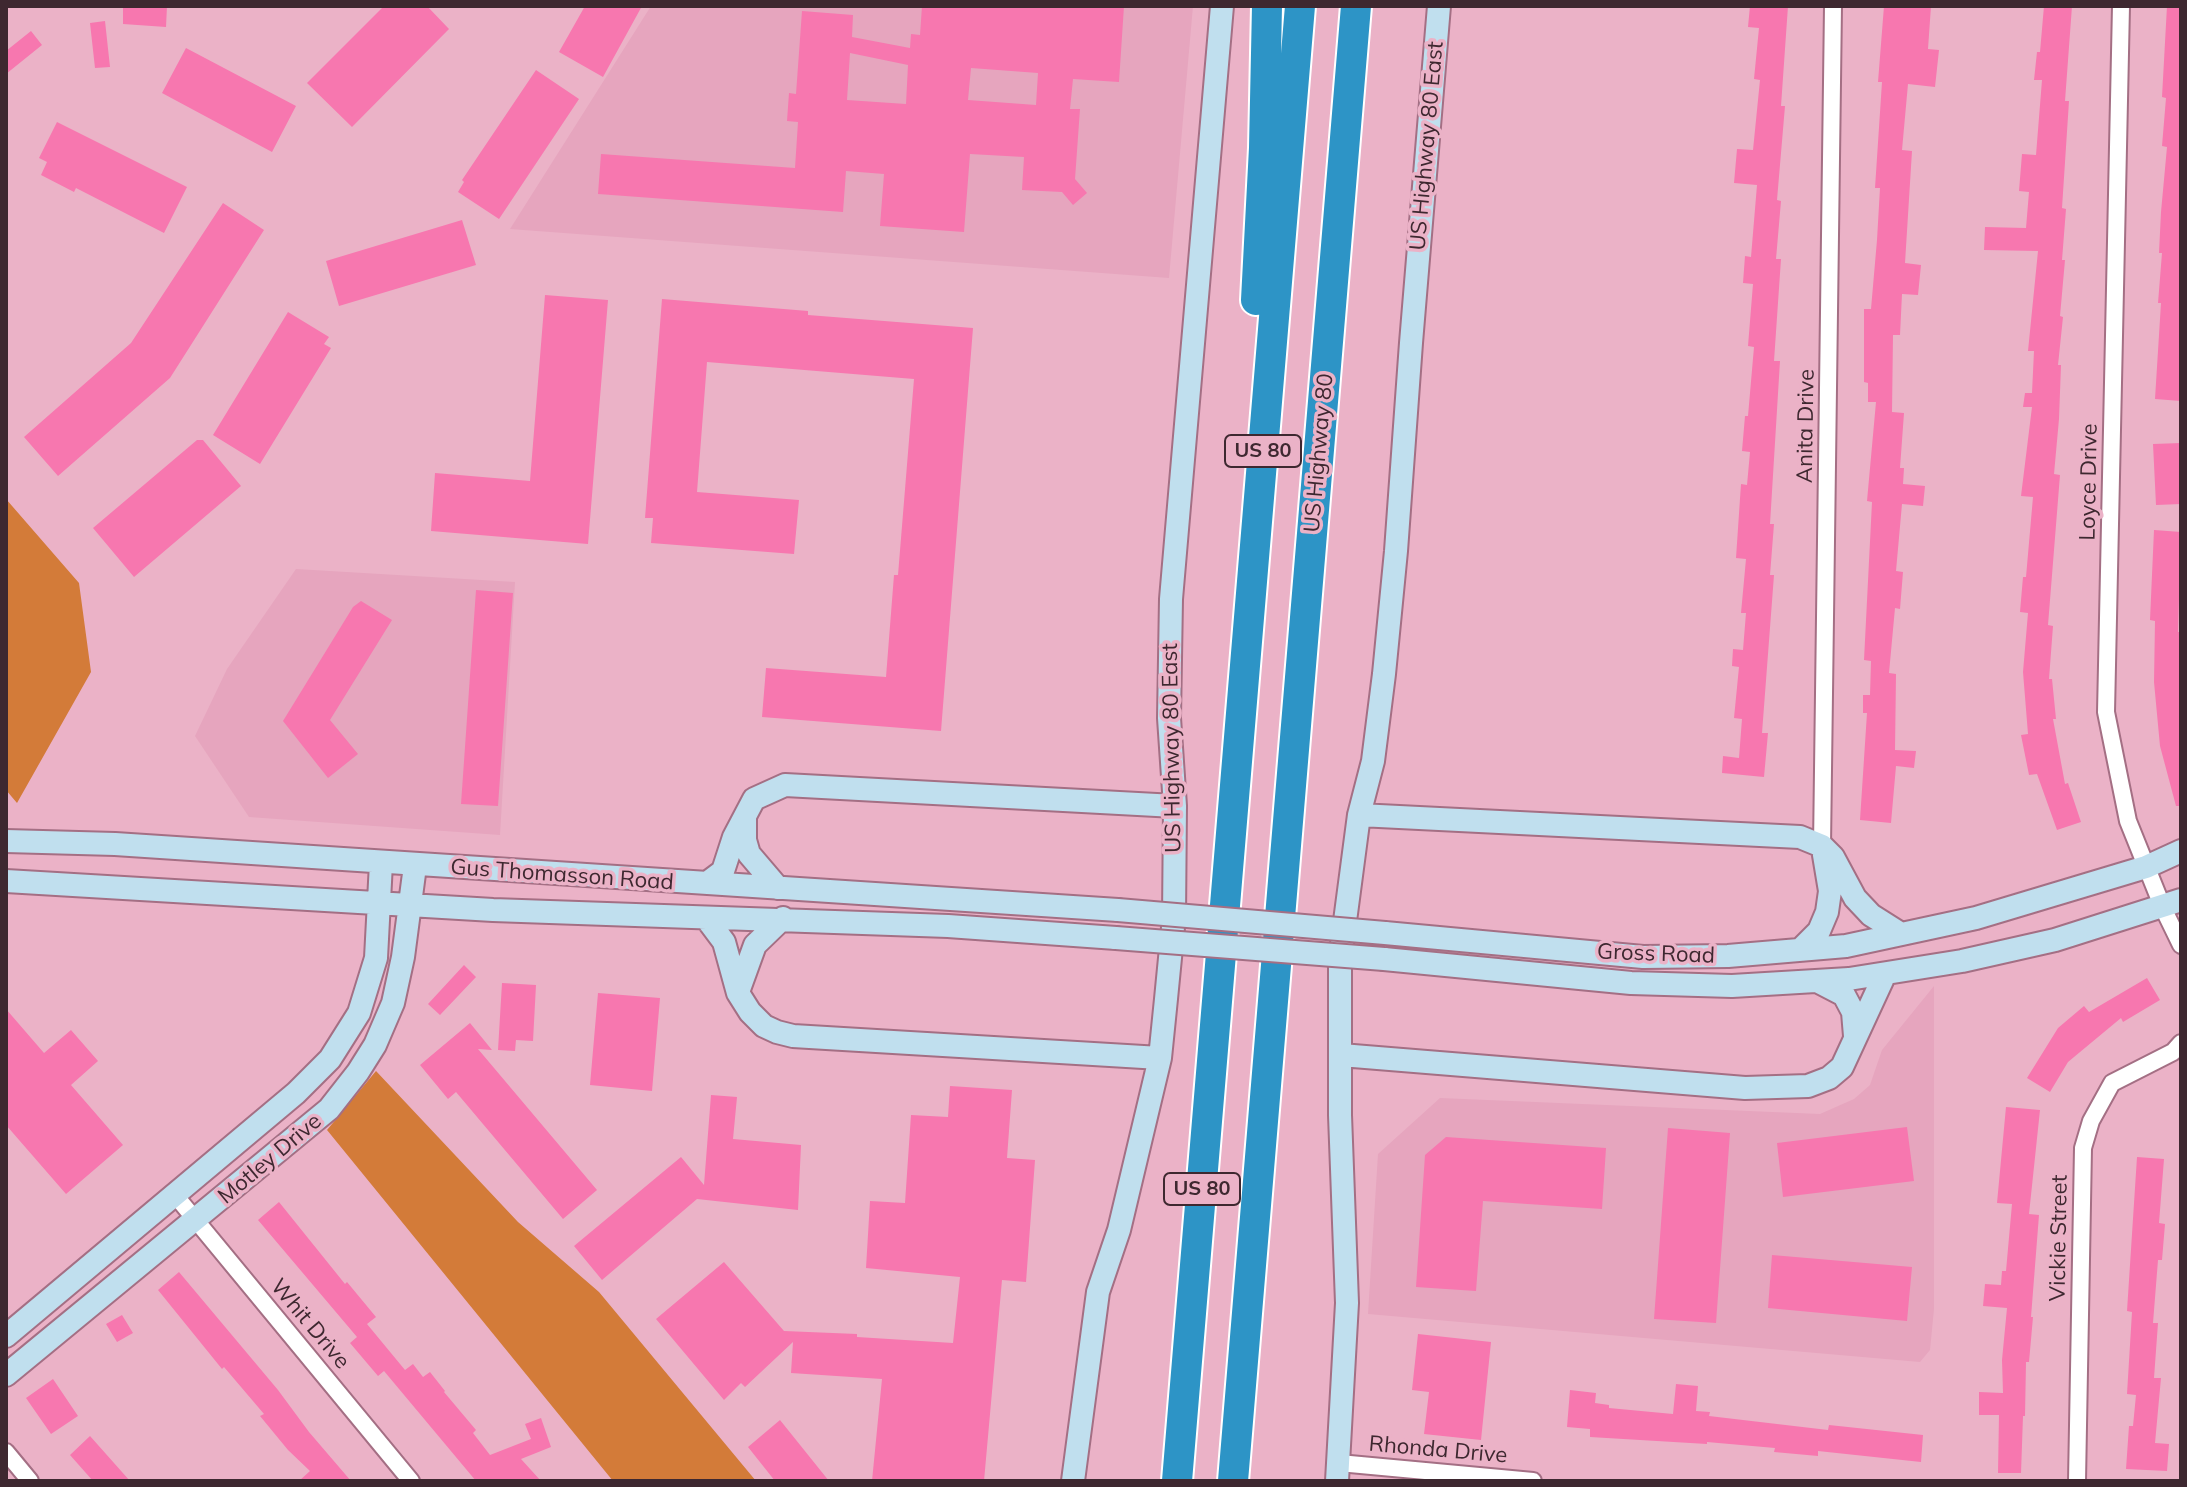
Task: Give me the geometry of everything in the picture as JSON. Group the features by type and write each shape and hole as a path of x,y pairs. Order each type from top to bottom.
{"highway":[{"path":"1265,428 1255,295 1264,148 1267,6"},
{"name":"US 80","path":"1177,1481 1300,6"},
{"name":"US Highway 80","path":"1233,1481 1356,6"},
{"path":"1351,69 1369,6"}],"main road":[{"name":"US Highway 80 East","path":"1073,1481 1098,1292 1119,1230 1160,1058 1174,917 1175,806 1169,718 1171,608 1222,6"},
{"name":"US Highway 80 East","path":"1338,1472 1347,1303 1340,1115 1340,959 1359,815 1373,761 1395,567 1439,6"},
{"path":"707,883 723,871 754,799 785,785 1175,806"},
{"path":"745,814 745,840 749,854 778,888"},
{"path":"1359,815 1800,837 1822,846 1833,857 1855,898 1871,915 1901,934"},
{"name":"Gus Thomasson Road","path":"6,841 115,844 1118,910"},
{"path":"1801,949 1819,931 1827,912 1830,891 1822,846"},
{"name":"Gross Road","path":"1118,910 1643,957 1728,956 1846,946 1976,918 2146,867 2181,851"},
{"name":"Motley Drive","path":"6,1336 296,1093 330,1059 359,1013 376,958 381,863"},
{"name":"Motley Drive","path":"6,1375 329,1109 358,1072 385,1023 398,983 415,866"},
{"path":"620,879 631,915"},
{"name":"Gus Thomasson Road","path":"6,881 149,887 410,905 948,926 1116,938"},
{"path":"631,915 645,881"},
{"name":"Gross Road","path":"1116,938 1384,959 1631,983 1732,986 1885,974 1962,961 2055,940 2172,904"},
{"path":"706,918 724,942 738,993 750,1012 764,1026 793,1036 1160,1058"},
{"path":"738,993 755,945 783,918"},
{"path":"1341,1055 1731,1087 1808,1086 1829,1078 1842,1067 1885,974"},
{"path":"1816,981 1844,995 1853,1012 1855,1037"},
{"path":"359,1013 385,1023"}],"street":[{"name":"Anita Drive","path":"1822,846 1833,6"},
{"name":"Loyce Drive","path":"2121,6 2106,712 2128,821 2146,867 2172,904 2181,945"},
{"name":"Vickie Street","path":"2077,1481 2083,1148 2091,1121 2112,1083 2173,1052 2181,1043"},
{"name":"Whit Drive","path":"175,1195 411,1481"},
{"path":"6,1452 30,1481"},
{"name":"Rhonda Drive","path":"1338,1472 1533,1481"}],"shaded area":[{"path":"651,6 1193,6 1169,278 510,229"},
{"path":"6,499 79,583 91,672 17,803 6,790"},
{"path":"296,569 515,582 500,835 249,817 195,736 227,669"},
{"path":"1934,986 1934,1309 1930,1350 1920,1362 1368,1314 1378,1154 1440,1098 1820,1114 1854,1099 1870,1085 1882,1050"},
{"path":"376,1071 518,1222 599,1292 756,1481 613,1481 327,1130"}],"building":[{"path":"123,6 167,6 166,27 123,24"},
{"path":"384,6 427,6 449,29 352,127 307,83"},
{"path":"585,6 642,6 603,77 559,52"},
{"path":"922,6 1124,6 1119,82 1073,79 1070,109 1080,109 1075,179 1087,193 1073,205 1062,192 1022,190 1024,157 970,154 964,232 880,226 884,174 846,171 843,212 598,194 601,154 795,168 798,122 787,121 789,93 796,94 802,11 853,15 852,37 910,48 911,34 920,35","holes":["850,53 908,65 906,104 847,100","971,68 1038,73 1036,105 968,100"]},
{"path":"1750,6 1788,6 1781,106 1785,106 1777,200 1781,201 1776,259 1781,259 1774,361 1780,361 1770,524 1774,524 1770,575 1774,575 1762,733 1768,733 1764,777 1722,773 1723,756 1739,758 1742,719 1734,718 1739,667 1732,666 1733,649 1743,650 1746,613 1741,613 1746,559 1736,558 1741,484 1747,485 1750,452 1742,451 1754,347 1748,346 1753,284 1743,283 1745,256 1751,257 1757,185 1734,183 1737,149 1753,150 1760,80 1754,79 1759,28 1748,27"},
{"path":"1884,6 1931,6 1928,49 1939,50 1935,87 1908,84 1902,150 1912,151 1905,263 1921,265 1918,295 1902,294 1900,335 1893,335 1892,412 1904,413 1900,468 1904,468 1903,484 1925,486 1923,506 1902,504 1896,571 1903,572 1900,609 1895,608 1889,673 1896,674 1895,750 1916,751 1914,768 1896,766 1891,823 1860,820 1867,713 1863,713 1863,695 1870,695 1871,661 1864,660 1872,502 1867,501 1876,402 1868,402 1868,383 1864,382 1864,309 1871,309 1877,240 1880,188 1875,188 1882,82 1878,82"},
{"path":"2044,6 2072,6 2065,101 2069,101 2062,208 2066,209 2062,260 2065,260 2054,474 2060,475 2048,625 2053,626 2049,679 2052,679 2056,719 2053,719 2065,784 2068,783 2081,822 2057,830 2037,774 2029,775 2021,735 2028,734 2023,672 2028,613 2020,612 2033,497 2021,496 2032,407 2023,407 2025,393 2032,393 2034,351 2028,351 2038,251 1984,250 1985,227 2026,228 2029,192 2019,191 2022,154 2036,155 2042,80 2034,80"},
{"path":"2167,6 2181,6 2181,401 2155,399 2161,303 2158,303 2162,253 2159,253 2167,147 2162,146 2166,98 2162,97"},
{"path":"105,21 110,67 95,68 90,23"},
{"path":"31,31 42,45 6,74 6,51"},
{"path":"186,48 296,106 272,152 162,93"},
{"path":"536,70 579,99 499,219 458,192 464,182 462,180"},
{"path":"57,122 187,187 164,233 76,188 74,192 41,175 47,162 39,158"},
{"path":"223,203 264,230 170,378 58,476 24,437 131,343"},
{"path":"462,220 476,265 339,306 326,261"},
{"path":"545,295 608,300 588,544 431,531 435,473 530,481"},
{"path":"662,299 973,328 941,731 762,717 766,668 886,677 894,575 898,575 914,379 707,362 697,492 799,500 794,554 651,543 653,518 645,518"},
{"path":"288,312 329,337 324,344 331,348 260,464 213,435"},
{"path":"197,440 203,440 241,486 134,577 93,528"},
{"path":"2181,443 2181,504 2156,505 2153,444"},
{"path":"2154,530 2181,532 2178,632 2181,632 2181,806 2176,806 2160,746 2154,682 2155,621 2150,620"},
{"path":"476,590 513,593 498,806 461,804"},
{"path":"361,601 392,620 330,720 358,754 328,778 283,721 353,607"},
{"path":"464,965 476,977 440,1015 428,1004"},
{"path":"2147,978 2160,1000 2123,1022 2121,1018 2068,1062 2050,1092 2027,1078 2058,1028 2084,1006 2089,1012"},
{"path":"502,983 536,985 533,1041 516,1040 515,1051 498,1050"},
{"path":"598,993 660,998 652,1091 590,1085"},
{"path":"6,1009 44,1053 71,1030 98,1061 71,1085 123,1145 66,1194 6,1125"},
{"path":"470,1023 492,1050 478,1049 597,1190 563,1219 456,1092 448,1099 420,1065"},
{"path":"950,1086 1012,1090 1007,1158 1035,1160 1026,1282 1002,1280 984,1481 872,1481 882,1379 791,1373 793,1342 745,1387 741,1383 724,1400 656,1319 724,1262 784,1331 953,1343 960,1277 866,1268 870,1201 905,1203 911,1115 948,1117"},
{"path":"711,1095 737,1097 733,1139 801,1145 798,1210 697,1199 602,1280 574,1246 681,1157 704,1185"},
{"path":"2006,1107 2040,1110 2029,1214 2039,1215 2033,1317 2029,1362 2026,1362 2021,1473 1998,1473 1999,1415 1979,1415 1979,1392 2003,1393 2002,1360 2007,1308 1983,1306 1985,1284 2001,1285 2002,1271 2006,1271 2012,1204 1997,1203"},
{"path":"1907,1127 1914,1181 1783,1197 1777,1143"},
{"path":"1668,1128 1730,1133 1716,1323 1654,1319"},
{"path":"1446,1137 1606,1148 1602,1209 1483,1201 1476,1291 1416,1287 1425,1155"},
{"path":"2137,1157 2164,1159 2159,1223 2165,1224 2162,1260 2158,1260 2153,1323 2158,1323 2154,1378 2161,1378 2155,1443 2169,1444 2167,1471 2126,1469 2129,1426 2133,1426 2136,1395 2127,1394 2132,1312 2127,1311"},
{"path":"279,1202 345,1284 347,1282 376,1317 367,1324 405,1370 413,1364 423,1377 430,1372 476,1430 473,1433 490,1455 531,1439 525,1424 541,1418 551,1447 521,1459 541,1481 476,1481 384,1371 378,1376 350,1343 357,1337 258,1220"},
{"path":"1772,1255 1912,1267 1907,1321 1768,1308"},
{"path":"179,1272 351,1481 299,1481 310,1471 288,1450 260,1416 264,1414 224,1367 222,1369 158,1290"},
{"path":"122,1315 133,1333 117,1342 106,1324"},
{"path":"1418,1334 1491,1342 1481,1440 1424,1434 1429,1392 1412,1390"},
{"path":"53,1379 78,1416 51,1434 26,1398"},
{"path":"1676,1384 1698,1386 1696,1411 1710,1412 1709,1416 1828,1430 1829,1425 1923,1435 1921,1462 1818,1451 1818,1456 1774,1452 1775,1448 1707,1442 1590,1437 1590,1429 1567,1427 1570,1390 1596,1393 1595,1403 1609,1405 1609,1408 1673,1414"},
{"path":"780,1420 829,1481 775,1481 748,1447"},
{"path":"90,1436 130,1481 93,1481 70,1455"}]}
